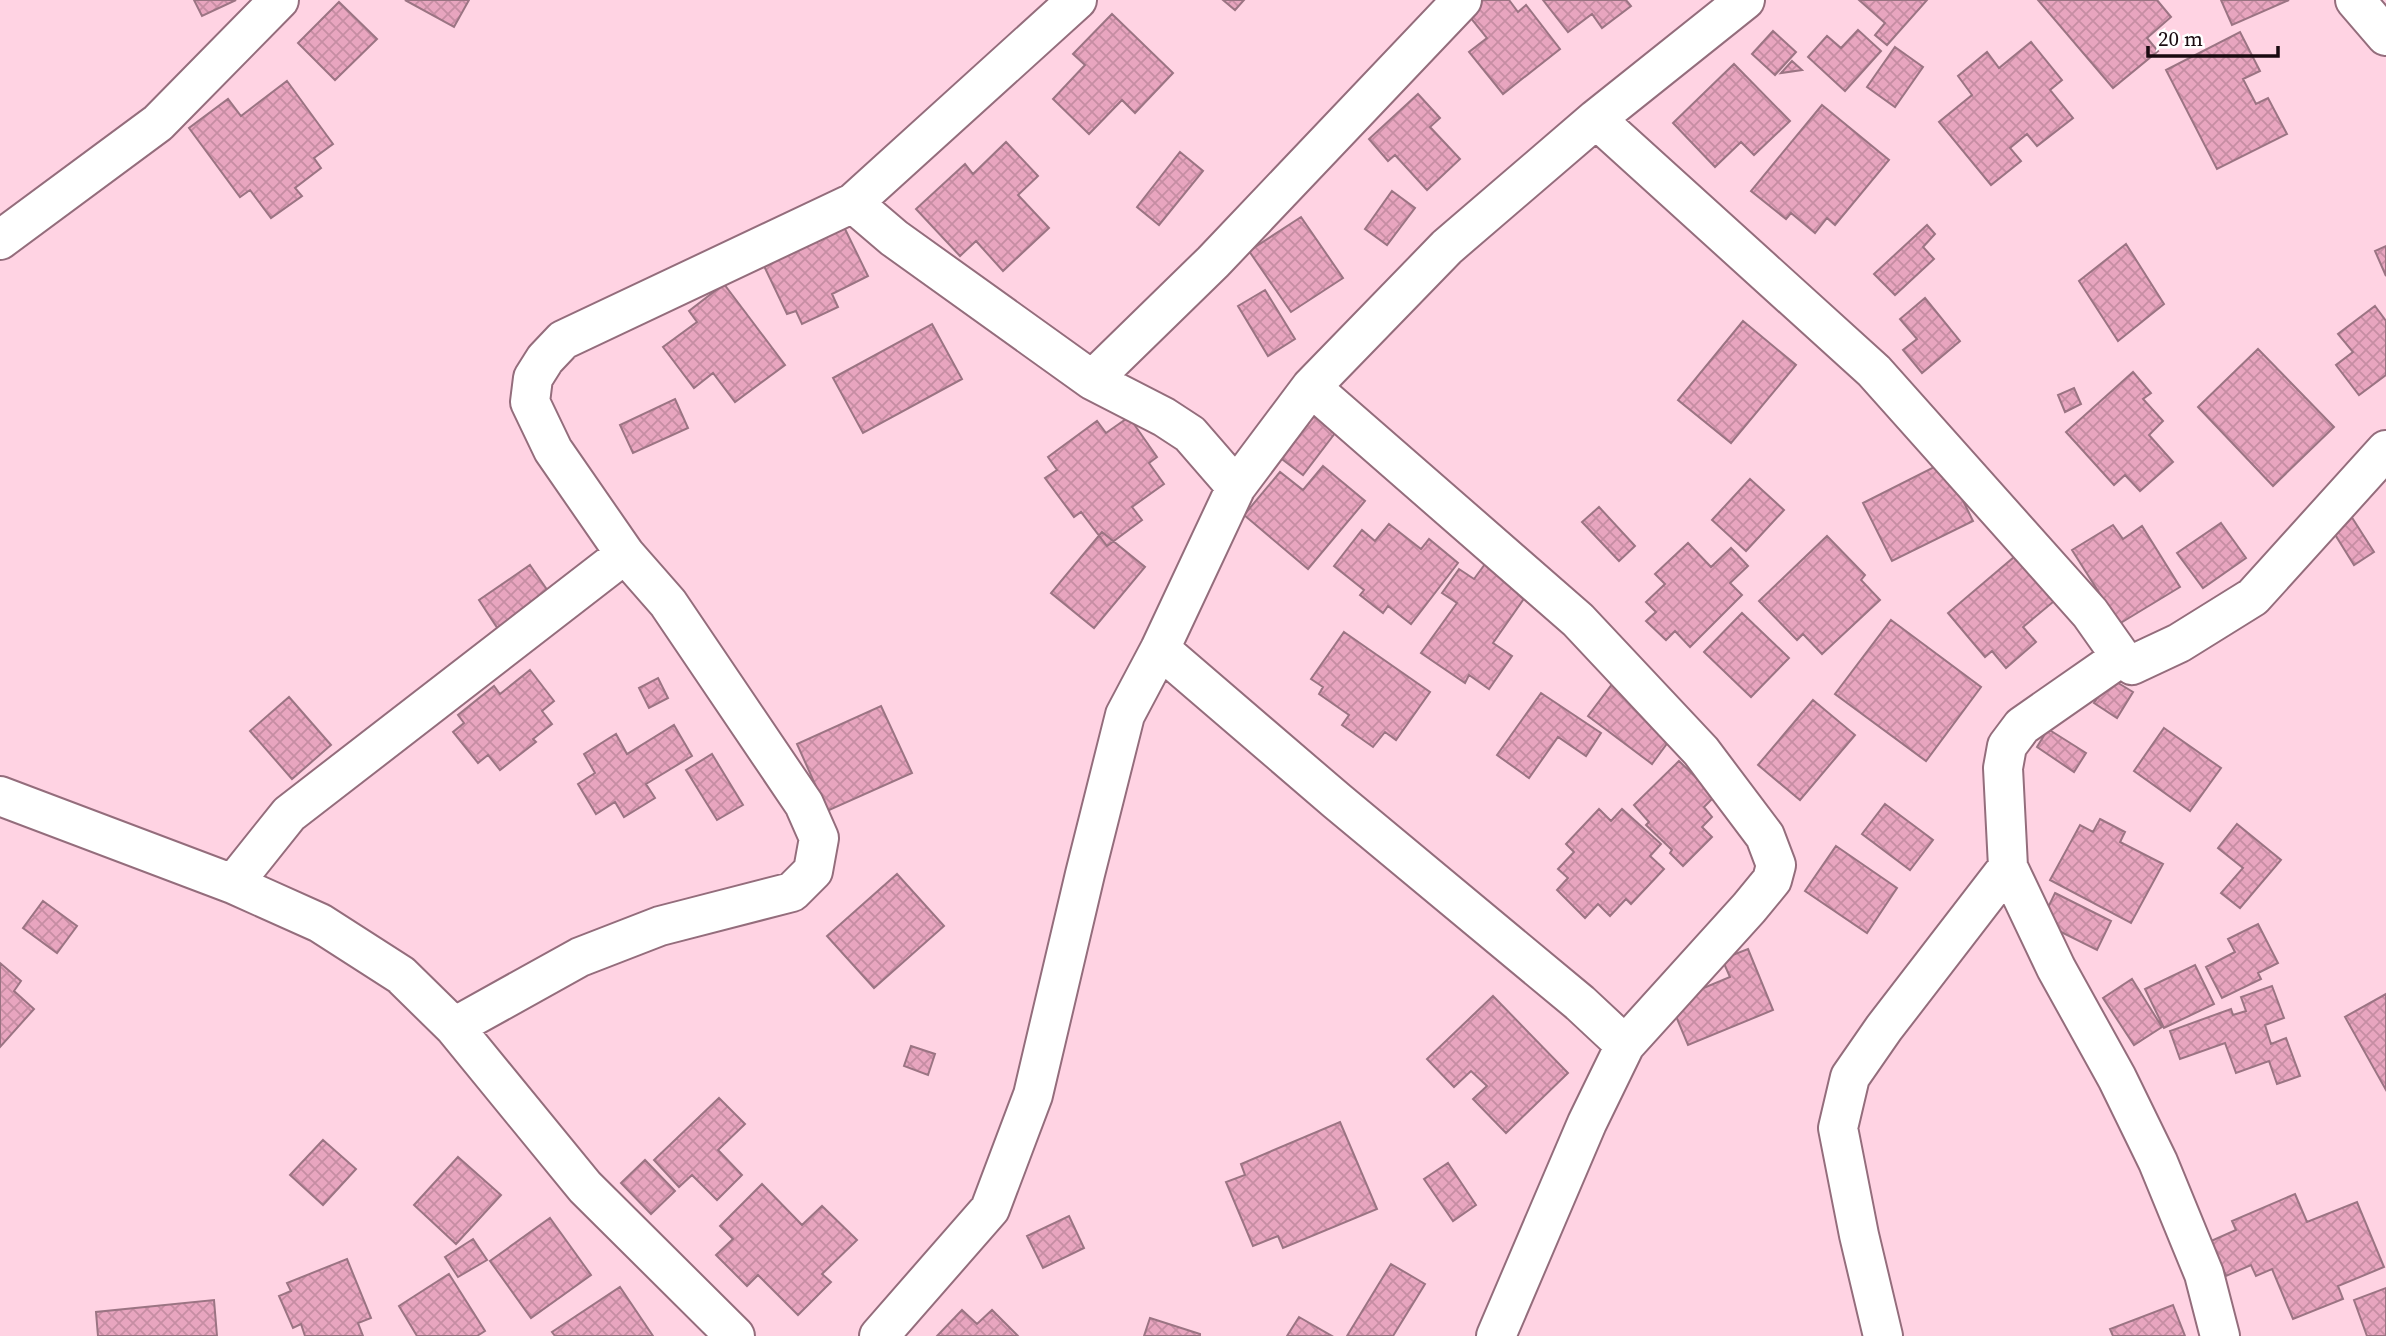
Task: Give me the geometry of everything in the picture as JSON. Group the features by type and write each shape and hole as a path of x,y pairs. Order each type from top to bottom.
{"street":[{"path":"0,240 158,123 279,0"},
{"path":"454,1027 580,957 660,926 792,892 813,871 819,838 804,804 668,603 625,554 553,450 530,402 533,378 545,359 563,340 853,203 1077,0"},
{"path":"1091,380 1213,262 1462,0"},
{"path":"880,1336 990,1209 1033,1095 1125,715 1160,649 1236,486 1311,387 1447,247 1596,119 1745,0"},
{"path":"2355,0 2386,36"},
{"path":"1596,119 1874,371 2090,613 2121,657 2132,665 2179,643 2253,597 2386,450"},
{"path":"853,203 894,238 1091,380 1164,417 1190,434 1236,486"},
{"path":"1311,387 1578,620 1701,751 1765,836 1776,865 1772,880 1749,908 1625,1045 1587,1123 1496,1336"},
{"path":"233,884 289,814 625,554"},
{"path":"1160,649 1337,801 1560,986 1625,1045"},
{"path":"2121,657 2022,726 2007,746 2003,768 2008,867 2056,968 2117,1078 2158,1162 2204,1274 2220,1336"},
{"path":"0,796 233,884 320,923 401,975 454,1027 585,1188 735,1336"},
{"path":"1883,1336 1859,1236 1838,1128 1850,1077 1884,1028 2008,867"}],"building":[{"path":"194,0 236,0 202,16"},
{"path":"405,0 469,0 454,27"},
{"path":"1223,0 1244,0 1235,10"},
{"path":"1479,0 1509,0 1518,12 1526,5 1560,49 1503,94 1469,52 1487,38 1465,11"},
{"path":"1543,0 1626,0 1631,6 1602,28 1592,14 1568,32"},
{"path":"1859,0 1927,0 1887,45 1875,35 1885,23"},
{"path":"2038,0 2157,0 2171,17 2147,38 2158,51 2113,88"},
{"path":"2221,0 2289,0 2232,25"},
{"path":"339,2 377,39 335,80 298,43"},
{"path":"1112,14 1173,73 1135,113 1122,100 1089,134 1053,99 1085,65 1073,54"},
{"path":"1858,30 1881,51 1845,91 1808,57 1827,36 1841,48"},
{"path":"1773,31 1796,52 1775,75 1752,54"},
{"path":"2240,32 2260,71 2243,79 2256,104 2268,98 2287,134 2217,169 2166,70"},
{"path":"2031,42 2062,80 2050,90 2073,118 2037,146 2027,134 2010,148 2021,161 1991,185 1939,122 1972,95 1958,76 1987,52 1999,68"},
{"path":"1895,47 1923,67 1895,107 1867,87"},
{"path":"1792,61 1802,70 1781,73"},
{"path":"1734,64 1790,121 1754,155 1741,142 1715,167 1673,123"},
{"path":"287,81 333,144 314,158 321,168 295,188 302,196 271,218 250,190 240,197 189,128 228,99 241,116"},
{"path":"1418,94 1440,118 1430,127 1460,159 1427,190 1395,155 1388,161 1369,139"},
{"path":"1822,105 1889,160 1835,225 1827,218 1815,233 1791,213 1786,219 1751,191"},
{"path":"1006,142 1038,176 1018,195 1049,228 1003,271 976,241 960,256 916,209 965,164 973,174"},
{"path":"1180,152 1203,171 1159,225 1137,207"},
{"path":"1392,191 1415,208 1387,245 1365,229"},
{"path":"1301,217 1343,278 1291,312 1249,251"},
{"path":"1927,225 1935,234 1923,247 1934,259 1895,295 1874,274"},
{"path":"844,227 868,276 832,294 838,307 802,324 796,311 787,314 764,266"},
{"path":"2126,244 2164,304 2118,341 2079,281"},
{"path":"2386,246 2386,276 2375,251"},
{"path":"724,284 785,365 735,402 713,373 694,388 663,347 697,322 689,311"},
{"path":"1265,290 1295,339 1268,356 1238,306"},
{"path":"1925,298 1960,341 1922,373 1903,350 1917,339 1900,319"},
{"path":"2375,306 2386,321 2386,375 2359,395 2336,365 2353,352 2338,334"},
{"path":"1743,321 1796,365 1731,443 1678,400"},
{"path":"932,324 962,379 863,433 833,378"},
{"path":"2258,349 2334,427 2273,486 2198,407"},
{"path":"2133,372 2151,393 2143,399 2163,421 2149,435 2173,462 2140,491 2125,475 2114,485 2066,432"},
{"path":"2074,388 2081,404 2065,412 2058,395"},
{"path":"675,399 688,428 633,453 620,425"},
{"path":"1313,401 1342,424 1303,475 1274,453"},
{"path":"1129,417 1157,457 1149,463 1164,484 1132,507 1142,520 1107,546 1081,512 1074,517 1045,478 1057,470 1048,457 1097,421 1106,433"},
{"path":"1944,462 1973,521 1892,561 1863,503"},
{"path":"1323,466 1365,501 1308,569 1244,515 1280,472 1303,490"},
{"path":"1750,479 1784,510 1746,551 1712,520"},
{"path":"1599,507 1635,546 1619,561 1582,522"},
{"path":"2351,516 2374,552 2354,565 2331,528"},
{"path":"2221,523 2246,558 2203,588 2177,553"},
{"path":"1389,524 1421,549 1429,539 1458,563 1411,624 1388,606 1383,613 1360,595 1364,590 1334,566 1362,530 1375,541"},
{"path":"2113,525 2123,539 2142,526 2180,587 2119,624 2072,550"},
{"path":"1102,532 1145,567 1094,628 1051,593"},
{"path":"1827,536 1865,575 1861,580 1880,600 1822,654 1803,634 1797,640 1759,601"},
{"path":"1688,543 1711,567 1731,548 1748,566 1730,583 1742,595 1690,647 1675,631 1666,640 1646,621 1656,612 1646,602 1665,584 1655,574"},
{"path":"2020,552 2059,597 2023,627 2036,642 2006,668 1992,651 1985,657 1948,613"},
{"path":"1485,564 1528,593 1493,643 1512,656 1489,689 1469,675 1465,683 1421,653 1457,603 1442,593 1459,569 1474,579"},
{"path":"530,565 550,594 498,629 479,600"},
{"path":"1742,613 1789,658 1751,697 1704,652"},
{"path":"1891,620 1981,687 1926,761 1835,694"},
{"path":"1344,632 1430,692 1396,740 1385,732 1373,747 1342,725 1349,715 1319,694 1323,687 1311,679"},
{"path":"530,670 554,701 542,711 552,724 533,739 536,742 500,770 488,755 478,763 453,732 464,723 458,715 494,686 500,694"},
{"path":"658,678 668,698 649,708 639,688"},
{"path":"2110,678 2133,692 2117,718 2094,703"},
{"path":"1613,683 1677,730 1652,764 1588,716"},
{"path":"1541,693 1601,733 1586,756 1558,737 1529,778 1497,755"},
{"path":"289,697 331,745 292,779 250,731"},
{"path":"1813,700 1855,735 1800,800 1758,765"},
{"path":"881,706 912,773 827,811 797,744"},
{"path":"674,725 692,756 646,784 655,798 624,817 615,802 596,814 578,784 595,773 584,754 616,734 627,754"},
{"path":"2164,728 2221,768 2190,811 2134,771"},
{"path":"2048,729 2086,753 2074,772 2037,747"},
{"path":"712,754 743,805 717,820 686,770"},
{"path":"1679,761 1715,796 1704,807 1712,817 1702,827 1712,837 1683,866 1670,853 1672,850 1646,825 1649,822 1634,805"},
{"path":"1885,804 1933,840 1910,870 1862,834"},
{"path":"1599,809 1611,821 1622,809 1661,844 1650,856 1664,869 1631,904 1626,899 1610,916 1598,904 1585,918 1557,890 1568,878 1558,869 1574,852 1566,844"},
{"path":"2100,819 2125,832 2120,842 2163,864 2131,923 2050,880 2080,825 2093,832"},
{"path":"2237,824 2281,860 2240,908 2221,893 2243,868 2218,848"},
{"path":"1836,846 1897,888 1867,933 1805,891"},
{"path":"897,874 944,926 874,988 827,936"},
{"path":"2055,893 2111,921 2097,950 2041,922"},
{"path":"43,901 77,926 57,953 23,928"},
{"path":"2258,924 2278,963 2258,973 2261,979 2222,998 2206,967 2235,952 2228,939"},
{"path":"1748,949 1773,1010 1688,1045 1670,1002 1730,977 1722,959"},
{"path":"0,963 21,981 14,991 34,1009 0,1047"},
{"path":"2195,965 2214,1004 2164,1028 2145,989"},
{"path":"2132,979 2162,1027 2134,1045 2103,998"},
{"path":"2272,986 2284,1018 2265,1025 2271,1044 2286,1038 2300,1076 2277,1084 2269,1061 2236,1073 2225,1043 2180,1059 2170,1031 2231,1009 2233,1015 2246,1011 2241,997"},
{"path":"2386,994 2386,1090 2345,1017"},
{"path":"1493,996 1568,1073 1506,1133 1473,1099 1487,1086 1471,1071 1454,1087 1427,1059"},
{"path":"911,1046 935,1054 928,1075 904,1066"},
{"path":"719,1098 745,1124 718,1150 742,1175 717,1200 692,1175 679,1187 654,1160"},
{"path":"1340,1122 1377,1209 1283,1248 1278,1236 1253,1246 1226,1182 1245,1175 1241,1164"},
{"path":"323,1140 356,1169 323,1205 290,1175"},
{"path":"458,1157 501,1195 456,1244 414,1205"},
{"path":"645,1160 675,1191 651,1214 621,1183"},
{"path":"1448,1163 1476,1205 1453,1221 1424,1179"},
{"path":"762,1184 802,1225 822,1206 857,1240 822,1274 831,1282 798,1315 758,1275 747,1286 716,1255 733,1239 720,1226"},
{"path":"2295,1194 2307,1222 2357,1202 2384,1267 2338,1286 2343,1299 2293,1319 2272,1269 2256,1276 2251,1265 2226,1276 2211,1241 2236,1230 2232,1221"},
{"path":"1069,1216 1084,1248 1043,1268 1027,1236"},
{"path":"550,1218 591,1275 531,1318 490,1261"},
{"path":"473,1239 487,1260 458,1277 445,1257"},
{"path":"347,1259 371,1318 358,1323 363,1336 305,1336 301,1324 293,1328 279,1296 291,1291 287,1283"},
{"path":"1391,1264 1425,1284 1393,1336 1347,1336"},
{"path":"449,1274 485,1331 477,1336 417,1336 399,1306"},
{"path":"620,1287 653,1336 555,1336 552,1332"},
{"path":"2386,1288 2386,1336 2367,1336 2354,1300"},
{"path":"214,1300 217,1336 98,1336 96,1312"},
{"path":"2173,1305 2185,1336 2113,1336 2110,1329"},
{"path":"962,1310 977,1324 992,1310 1018,1336 937,1336"},
{"path":"1299,1317 1332,1336 1287,1336"},
{"path":"1150,1318 1200,1334 1200,1336 1144,1336"}]}
